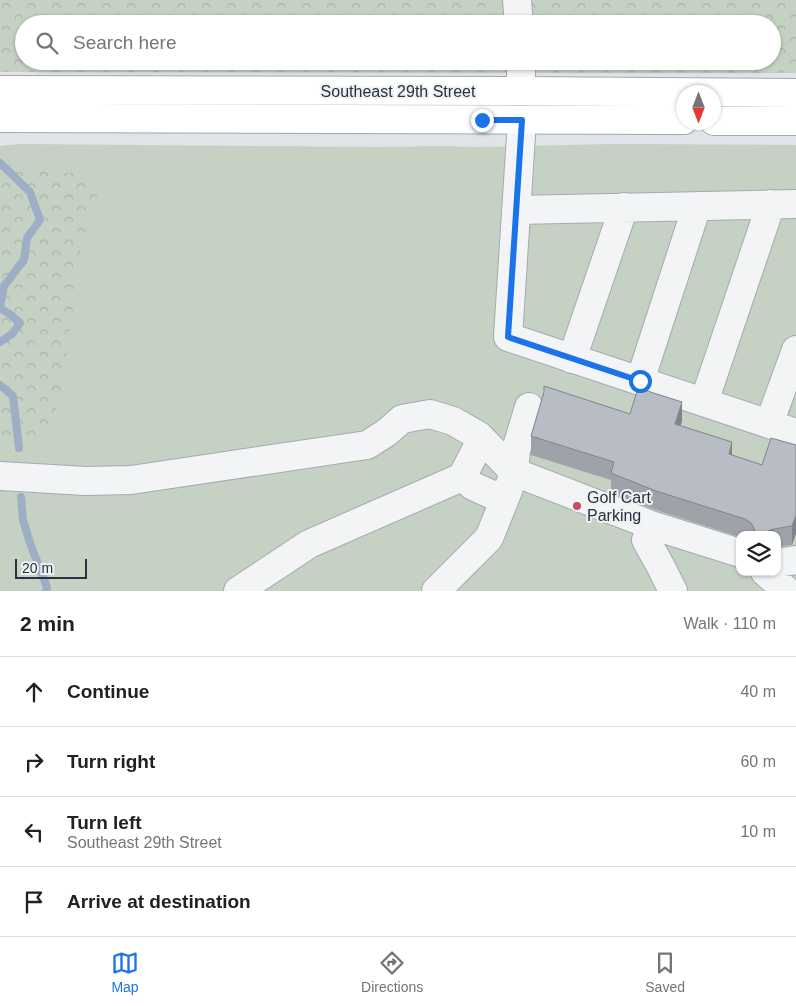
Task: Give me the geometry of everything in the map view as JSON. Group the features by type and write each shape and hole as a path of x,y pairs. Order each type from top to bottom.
{"main road":[{"name":"Southeast 29th Street","path":"12,90 796,92"},
{"path":"12,90 12,118"},
{"path":"521,91 522,120"},
{"name":"Southeast 29th Street","path":"12,118 676,120"},
{"path":"721,120 796,121"}],"street":[{"path":"517,0 518,15"},
{"path":"521,70 521,91"},
{"path":"522,120 508,337 796,433"},
{"path":"516,210 783,204 704,402"},
{"path":"640,381 697,206"},
{"path":"572,359 624,207"},
{"path":"769,424 796,350"},
{"path":"436,591 489,538 529,408"},
{"path":"0,476 104,481 132,480 189,472 367,445 386,433 402,419 430,414 453,421 486,442 504,493"},
{"path":"238,591 310,544 462,478 476,450 486,442"},
{"path":"462,478 473,486 651,525 736,552"},
{"path":"651,525 646,540 673,591"},
{"path":"781,562 796,560"},
{"path":"770,576 788,591"}],"green space":[{"path":"0,0 796,0 796,73 0,72"},
{"path":"20,144 381,147 614,144 796,145 796,591 0,591 0,146"},
{"path":"0,162 103,178 82,241 61,398 41,443 0,448"}],"building":[{"path":"544,386 630,414 638,388 682,402 675,424 732,442 729,454 762,465 771,438 796,445 796,515 792,526 768,531 755,531 752,524 745,519 656,491 611,473 614,462 531,436 544,392"}],"waterway":[{"path":"0,163 30,192 40,220 27,238 24,260 4,286 0,308 20,323 12,334 0,342"},
{"path":"0,385 13,396 19,448"},
{"path":"21,497 23,520 47,587 46,591"}],"place":[{"name":"Golf Cart Parking","path":"577,506"}],"route":[{"path":"482,120 522,120 508,337 640,381"}]}
